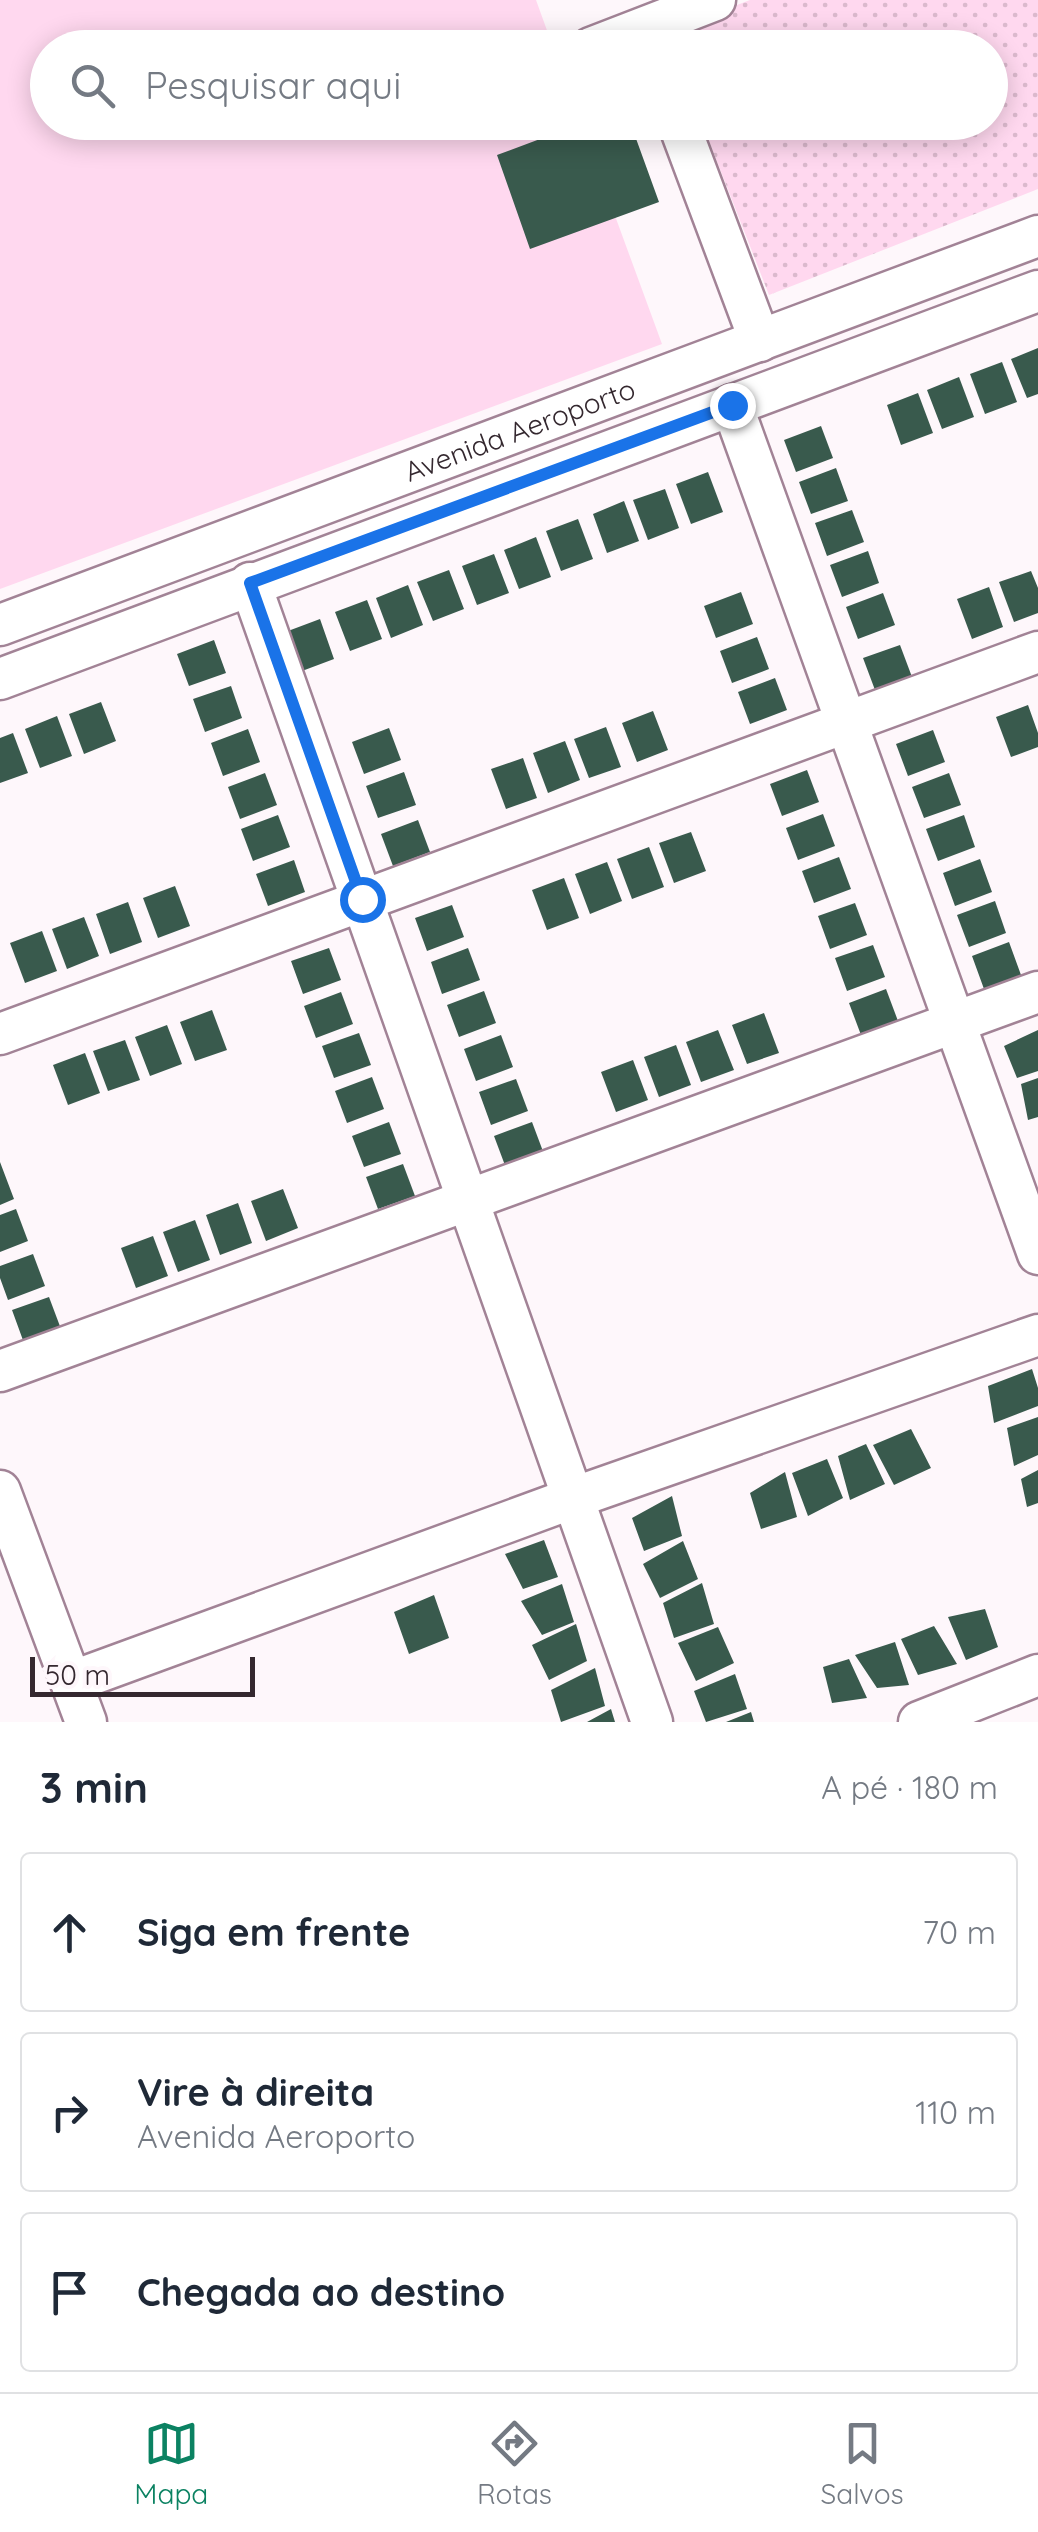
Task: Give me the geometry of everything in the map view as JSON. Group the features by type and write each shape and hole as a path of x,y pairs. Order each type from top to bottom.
{"street":[{"path":"661,30 715,0"},
{"path":"685,140 760,341"},
{"name":"Avenida Aeroporto","path":"0,626 1038,236"},
{"name":"Avenida Aeroporto","path":"0,680 250,583 1038,291"},
{"path":"732,405 1038,1254"},
{"path":"250,583 652,1722"},
{"path":"0,1034 1038,652"},
{"path":"0,1372 1038,992"},
{"path":"71,1682 573,1498 1038,1335"},
{"path":"0,1492 86,1722"},
{"path":"919,1722 1038,1675"}],"shaded area":[{"path":"0,0 536,0 547,30 30,30 30,140 587,140 662,344 0,589"},
{"path":"750,0 1038,0 1038,189 769,295 709,140 1008,140 1008,30 672,30"}],"building":[{"path":"537,140 637,140 659,202 530,249 497,155"},
{"path":"1038,348 1038,394 1027,398 1011,359"},
{"path":"1002,362 1017,402 985,414 970,374"},
{"path":"959,377 974,417 942,429 927,390"},
{"path":"918,393 933,433 901,445 887,405"},
{"path":"821,426 833,458 796,472 784,440"},
{"path":"836,468 848,501 811,514 799,482"},
{"path":"708,472 723,512 691,524 676,484"},
{"path":"665,489 679,528 648,540 633,500"},
{"path":"624,501 639,541 607,553 593,514"},
{"path":"852,510 864,542 827,556 815,523"},
{"path":"578,519 593,559 561,571 546,531"},
{"path":"536,537 551,577 519,589 504,550"},
{"path":"868,551 879,583 842,597 830,565"},
{"path":"494,554 509,593 477,605 462,566"},
{"path":"449,570 464,609 433,621 417,582"},
{"path":"1031,571 1038,588 1038,613 1014,622 999,582"},
{"path":"408,585 423,625 391,638 376,598"},
{"path":"989,587 1003,627 972,639 957,599"},
{"path":"741,592 753,624 716,638 704,606"},
{"path":"883,593 895,625 858,639 846,607"},
{"path":"367,600 382,639 350,651 335,612"},
{"path":"320,619 334,659 302,671 288,631"},
{"path":"757,637 769,669 732,683 720,651"},
{"path":"214,640 226,673 189,686 177,654"},
{"path":"900,645 912,677 875,690 863,658"},
{"path":"775,678 787,710 750,724 738,692"},
{"path":"231,686 242,718 205,732 193,699"},
{"path":"101,702 116,741 84,754 69,714"},
{"path":"1028,705 1038,733 1038,747 1011,757 996,717"},
{"path":"653,711 668,750 637,762 622,723"},
{"path":"57,716 72,756 40,768 25,729"},
{"path":"606,727 621,767 589,778 574,739"},
{"path":"389,728 401,760 364,774 352,742"},
{"path":"248,729 260,762 223,776 211,743"},
{"path":"933,730 945,762 908,776 896,744"},
{"path":"13,733 28,773 0,783 0,738"},
{"path":"565,741 580,780 548,793 533,753"},
{"path":"523,758 537,798 506,809 491,769"},
{"path":"807,770 819,802 782,816 770,784"},
{"path":"404,772 416,805 378,818 366,786"},
{"path":"265,773 277,805 240,819 228,787"},
{"path":"949,773 961,805 924,818 912,787"},
{"path":"823,814 835,846 798,860 786,828"},
{"path":"278,815 290,847 253,861 241,829"},
{"path":"964,815 975,847 938,861 926,829"},
{"path":"418,820 430,852 393,866 381,834"},
{"path":"691,832 706,871 674,883 659,843"},
{"path":"649,847 664,887 632,899 617,859"},
{"path":"839,857 851,889 814,903 802,871"},
{"path":"980,859 992,892 955,906 943,873"},
{"path":"294,860 305,892 268,906 256,874"},
{"path":"607,862 622,901 590,914 575,874"},
{"path":"564,878 579,918 547,930 532,890"},
{"path":"175,886 190,926 158,938 143,898"},
{"path":"995,901 1006,933 969,947 957,915"},
{"path":"128,902 142,942 110,954 96,914"},
{"path":"855,903 867,935 830,949 818,916"},
{"path":"452,905 464,937 427,951 415,918"},
{"path":"84,917 99,956 67,969 52,929"},
{"path":"42,931 57,971 25,983 10,943"},
{"path":"1009,942 1021,975 984,989 972,956"},
{"path":"873,945 885,977 847,991 835,958"},
{"path":"329,948 341,980 303,994 291,961"},
{"path":"468,948 480,980 442,994 431,962"},
{"path":"886,989 898,1021 861,1035 849,1003"},
{"path":"484,991 496,1023 459,1037 447,1005"},
{"path":"341,992 353,1024 316,1038 304,1006"},
{"path":"212,1010 227,1050 195,1061 180,1022"},
{"path":"764,1013 779,1053 747,1064 732,1025"},
{"path":"167,1025 182,1064 150,1076 135,1037"},
{"path":"718,1030 734,1070 701,1082 686,1042"},
{"path":"1038,1030 1038,1071 1017,1078 1004,1046"},
{"path":"359,1033 371,1065 334,1078 322,1046"},
{"path":"501,1035 513,1067 476,1081 464,1049"},
{"path":"125,1040 140,1080 108,1091 93,1051"},
{"path":"676,1045 691,1085 659,1097 644,1057"},
{"path":"85,1053 100,1093 68,1105 53,1065"},
{"path":"633,1060 648,1100 616,1112 601,1072"},
{"path":"372,1077 384,1109 347,1123 335,1091"},
{"path":"1038,1078 1038,1117 1028,1120 1021,1084"},
{"path":"516,1079 528,1111 491,1125 479,1092"},
{"path":"389,1122 401,1154 364,1167 352,1136"},
{"path":"532,1122 544,1154 506,1168 494,1136"},
{"path":"0,1162 14,1199 0,1205"},
{"path":"403,1164 415,1196 378,1209 366,1177"},
{"path":"283,1189 298,1228 266,1241 251,1201"},
{"path":"238,1203 252,1243 220,1255 206,1215"},
{"path":"16,1209 28,1241 0,1252 0,1215"},
{"path":"195,1220 210,1260 178,1272 163,1232"},
{"path":"153,1236 168,1276 136,1288 121,1248"},
{"path":"33,1254 45,1286 8,1300 0,1266"},
{"path":"49,1297 61,1329 24,1343 12,1310"},
{"path":"1032,1369 1038,1406 994,1423 988,1386"},
{"path":"1038,1417 1038,1455 1014,1466 1007,1428"},
{"path":"911,1429 931,1468 894,1485 873,1445"},
{"path":"866,1444 885,1484 850,1500 838,1456"},
{"path":"827,1459 843,1498 808,1516 792,1473"},
{"path":"1038,1470 1038,1503 1027,1507 1021,1479"},
{"path":"785,1472 797,1517 761,1529 750,1493"},
{"path":"672,1496 682,1536 644,1551 632,1518"},
{"path":"544,1540 558,1577 523,1589 505,1554"},
{"path":"683,1541 698,1579 660,1598 643,1564"},
{"path":"702,1583 714,1624 674,1638 663,1603"},
{"path":"562,1584 574,1622 542,1635 521,1601"},
{"path":"434,1595 449,1638 409,1654 394,1612"},
{"path":"985,1609 998,1647 966,1660 948,1617"},
{"path":"576,1624 587,1661 549,1680 532,1645"},
{"path":"934,1626 957,1664 918,1675 901,1639"},
{"path":"718,1627 734,1663 696,1681 678,1643"},
{"path":"895,1642 909,1685 877,1688 855,1655"},
{"path":"849,1659 867,1698 832,1703 823,1667"},
{"path":"595,1668 605,1706 561,1722 551,1690"},
{"path":"735,1674 747,1709 706,1722 694,1691"},
{"path":"611,1709 615,1722 587,1722"},
{"path":"751,1712 754,1722 726,1722"}],"route":[{"path":"362,899 250,583 732,405"}]}
